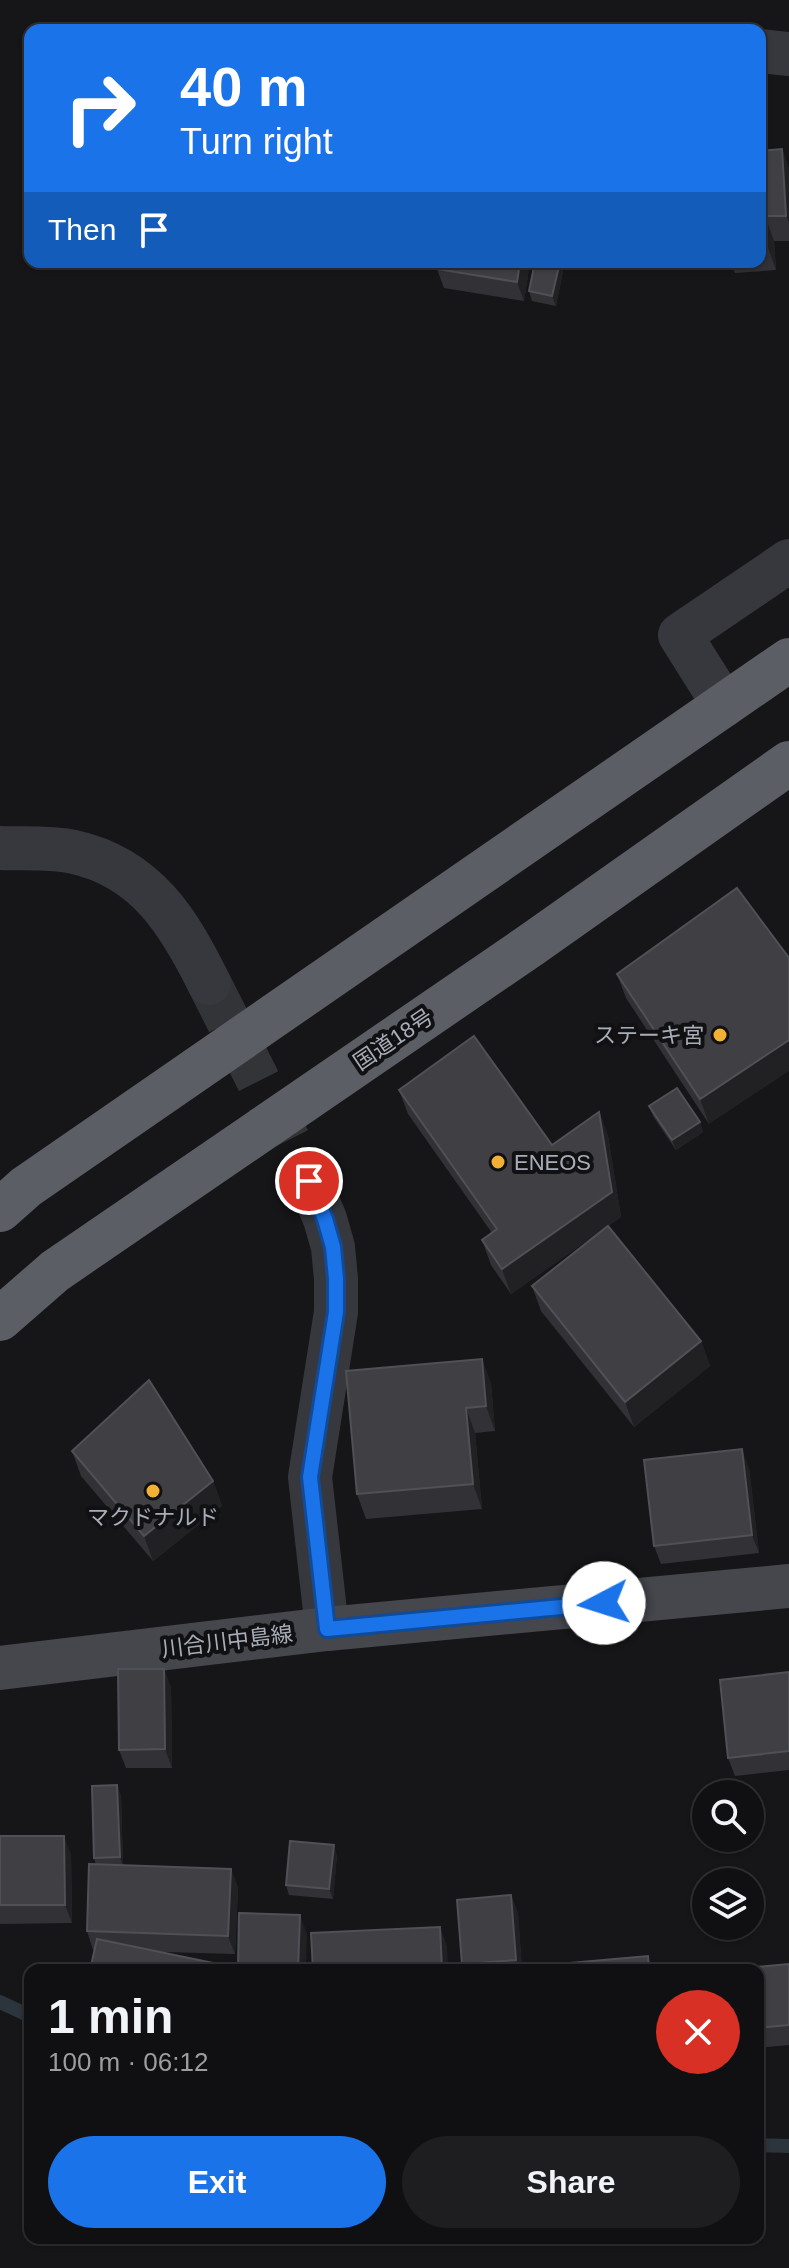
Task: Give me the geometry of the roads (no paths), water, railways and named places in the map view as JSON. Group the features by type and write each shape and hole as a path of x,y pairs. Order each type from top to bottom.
{"highway":[{"path":"0,1210 39,1178 789,660"},
{"name":"国道18号","path":"0,1319 55,1271 531,945 789,763"}],"main road":[{"name":"川合川中島線","path":"0,1668 327,1629 789,1586"}],"street":[{"path":"766,52 789,54"},
{"path":"724,705 680,635 789,561"},
{"path":"0,848 74,853 131,876 172,916 209,983"},
{"path":"309,1181 333,1247 336,1279 336,1312 310,1477 327,1629"}],"waterway":[{"path":"0,2002 24,2013"},
{"path":"764,2145 789,2146"}],"tunnel":[{"path":"209,983 309,1181"}],"place":[{"name":"ステーキ宮","path":"720,1035"},
{"name":"ENEOS","path":"498,1162"},
{"name":"マクドナルド","path":"153,1491"}]}
